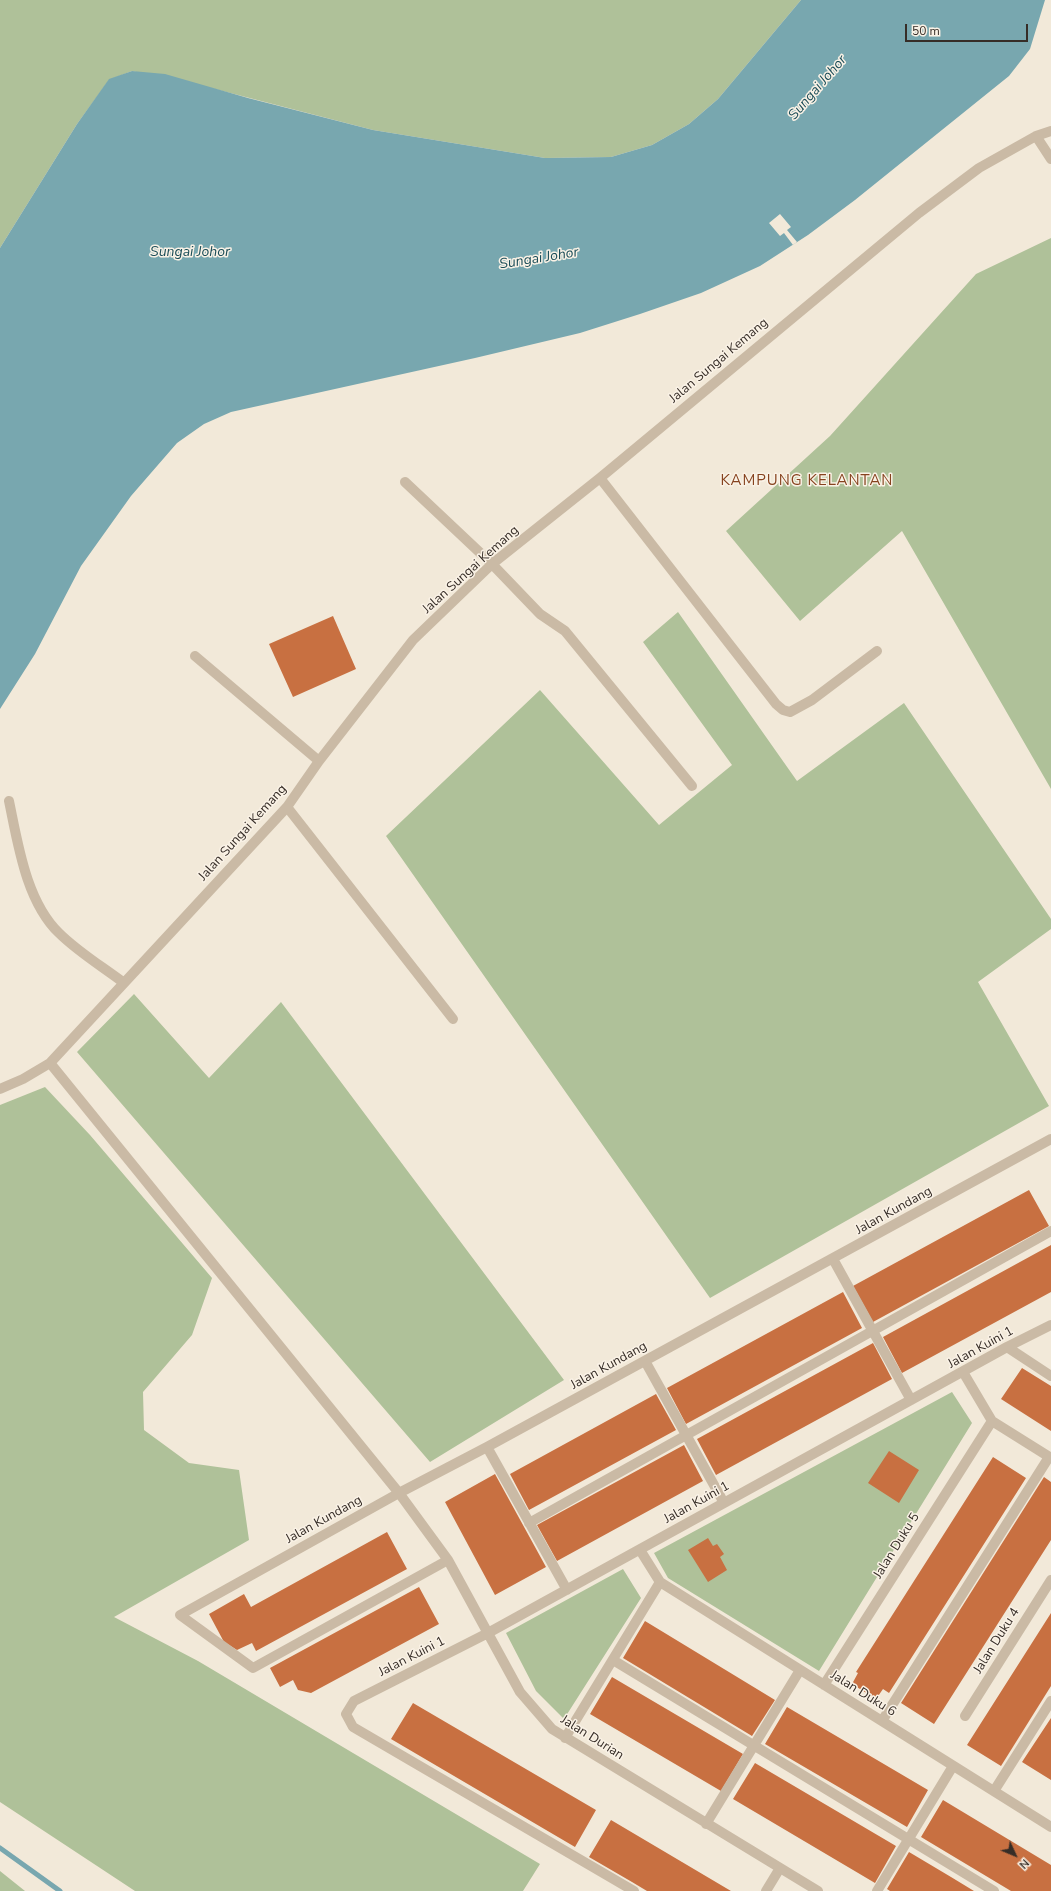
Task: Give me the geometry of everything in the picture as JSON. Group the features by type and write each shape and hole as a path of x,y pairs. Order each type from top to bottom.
{"street":[{"name":"Jalan Sungai Kemang","path":"0,1088 23,1079 50,1063 287,807 319,761 413,640 492,564 600,478 919,212 979,168 1036,136 1051,131"},
{"path":"1036,136 1051,160"},
{"path":"600,478 776,704 783,710 790,712 812,700 877,651"},
{"path":"405,482 492,564 540,614 565,632 692,786"},
{"path":"195,656 319,761"},
{"path":"8,801 23,868 42,912 59,933 124,983"},
{"path":"287,807 453,1019"},
{"name":"Jalan Durian","path":"50,1063 399,1493 448,1560 520,1692 552,1729 818,1891"},
{"name":"Jalan Kundang","path":"448,1560 253,1668 180,1615 399,1493 1050,1143"},
{"path":"529,1522 1051,1231"},
{"path":"833,1259 911,1400"},
{"name":"Jalan Kuini 1","path":"634,1891 353,1727 346,1714 354,1701 488,1633 1007,1347 1051,1325"},
{"path":"1007,1347 1051,1376"},
{"path":"645,1361 724,1503"},
{"path":"882,1721 1050,1457 992,1421 963,1372"},
{"name":"Jalan Duku 5","path":"824,1685 992,1421"},
{"path":"487,1447 567,1590"},
{"path":"565,1738 660,1582 640,1550"},
{"name":"Jalan Duku 4","path":"965,1716 1051,1580"},
{"name":"Jalan Duku 6","path":"660,1582 1051,1828"},
{"path":"613,1660 994,1891"},
{"path":"706,1824 800,1670"},
{"path":"994,1791 1051,1701"},
{"path":"877,1891 953,1766"},
{"path":"766,1891 780,1868"}],"green space":[{"path":"0,0 801,0 718,99 689,124 652,145 611,157 545,158 373,130 211,88 132,71 109,80 77,124 0,248"},
{"path":"1051,238 1051,789 902,531 800,621 726,531 830,436 976,274"},
{"path":"678,612 797,781 904,703 1051,919 1051,929 978,982 1049,1106 710,1298 386,836 540,690 659,825 732,765 643,642"},
{"path":"134,994 209,1078 281,1002 564,1380 430,1462 77,1052"},
{"path":"45,1087 90,1135 212,1278 192,1335 143,1392 144,1430 189,1463 239,1470 249,1540 114,1617 198,1661 540,1864 523,1891 135,1891 0,1802 0,1105"},
{"path":"952,1392 972,1423 819,1671 668,1578 654,1553"},
{"path":"623,1569 641,1598 564,1719 536,1691 506,1633"},
{"path":"0,1871 25,1891 0,1891"}],"water":[{"name":"Sungai Johor","path":"801,0 1045,0 1030,49 1009,76 855,200 808,235 760,266 701,293 580,333 475,358 231,412 204,424 177,443 131,496 81,566 35,654 0,709 0,248 77,124 109,79 132,71 165,74 248,98 373,130 545,158 611,157 652,145 689,124 718,99"}],"pier":[{"path":"780,214 791,227 787,230 797,242 793,245 784,233 780,236 769,223"}],"building":[{"path":"333,616 356,669 293,697 269,644"},
{"path":"1029,1190 1049,1226 873,1322 853,1286"},
{"path":"1051,1245 1051,1292 902,1373 883,1337"},
{"path":"843,1292 862,1328 686,1424 667,1388"},
{"path":"873,1343 892,1379 716,1475 697,1439"},
{"path":"1022,1368 1051,1386 1051,1431 1001,1399"},
{"path":"656,1394 676,1430 529,1510 510,1474"},
{"path":"684,1445 703,1481 557,1561 537,1525"},
{"path":"889,1451 919,1470 899,1503 868,1483"},
{"path":"993,1457 1026,1478 889,1693 883,1689 876,1699 852,1684 858,1673 856,1672"},
{"path":"495,1474 546,1567 495,1595 445,1502"},
{"path":"1044,1477 1051,1482 1051,1540 934,1724 901,1703"},
{"path":"387,1532 407,1569 256,1651 252,1643 237,1650 224,1642 209,1614 244,1594 251,1607"},
{"path":"708,1538 713,1546 717,1544 724,1554 720,1557 727,1570 708,1582 688,1550"},
{"path":"419,1587 439,1624 311,1693 298,1690 293,1680 280,1687 270,1668"},
{"path":"1051,1613 1051,1686 1001,1766 967,1745"},
{"path":"645,1621 775,1700 752,1736 623,1658"},
{"path":"612,1677 743,1754 721,1791 590,1714"},
{"path":"413,1703 596,1810 575,1847 391,1739"},
{"path":"787,1707 928,1790 907,1827 765,1744"},
{"path":"1051,1718 1051,1780 1022,1762"},
{"path":"755,1763 896,1846 875,1883 733,1799"},
{"path":"943,1800 1051,1865 1051,1891 1011,1891 921,1837"},
{"path":"611,1820 731,1891 647,1891 589,1857"},
{"path":"909,1852 974,1891 890,1891 887,1889"}],"waterway":[{"path":"0,1848 60,1891"}],"district":[{"name":"KAMPUNG KELANTAN","path":"807,481"}]}
